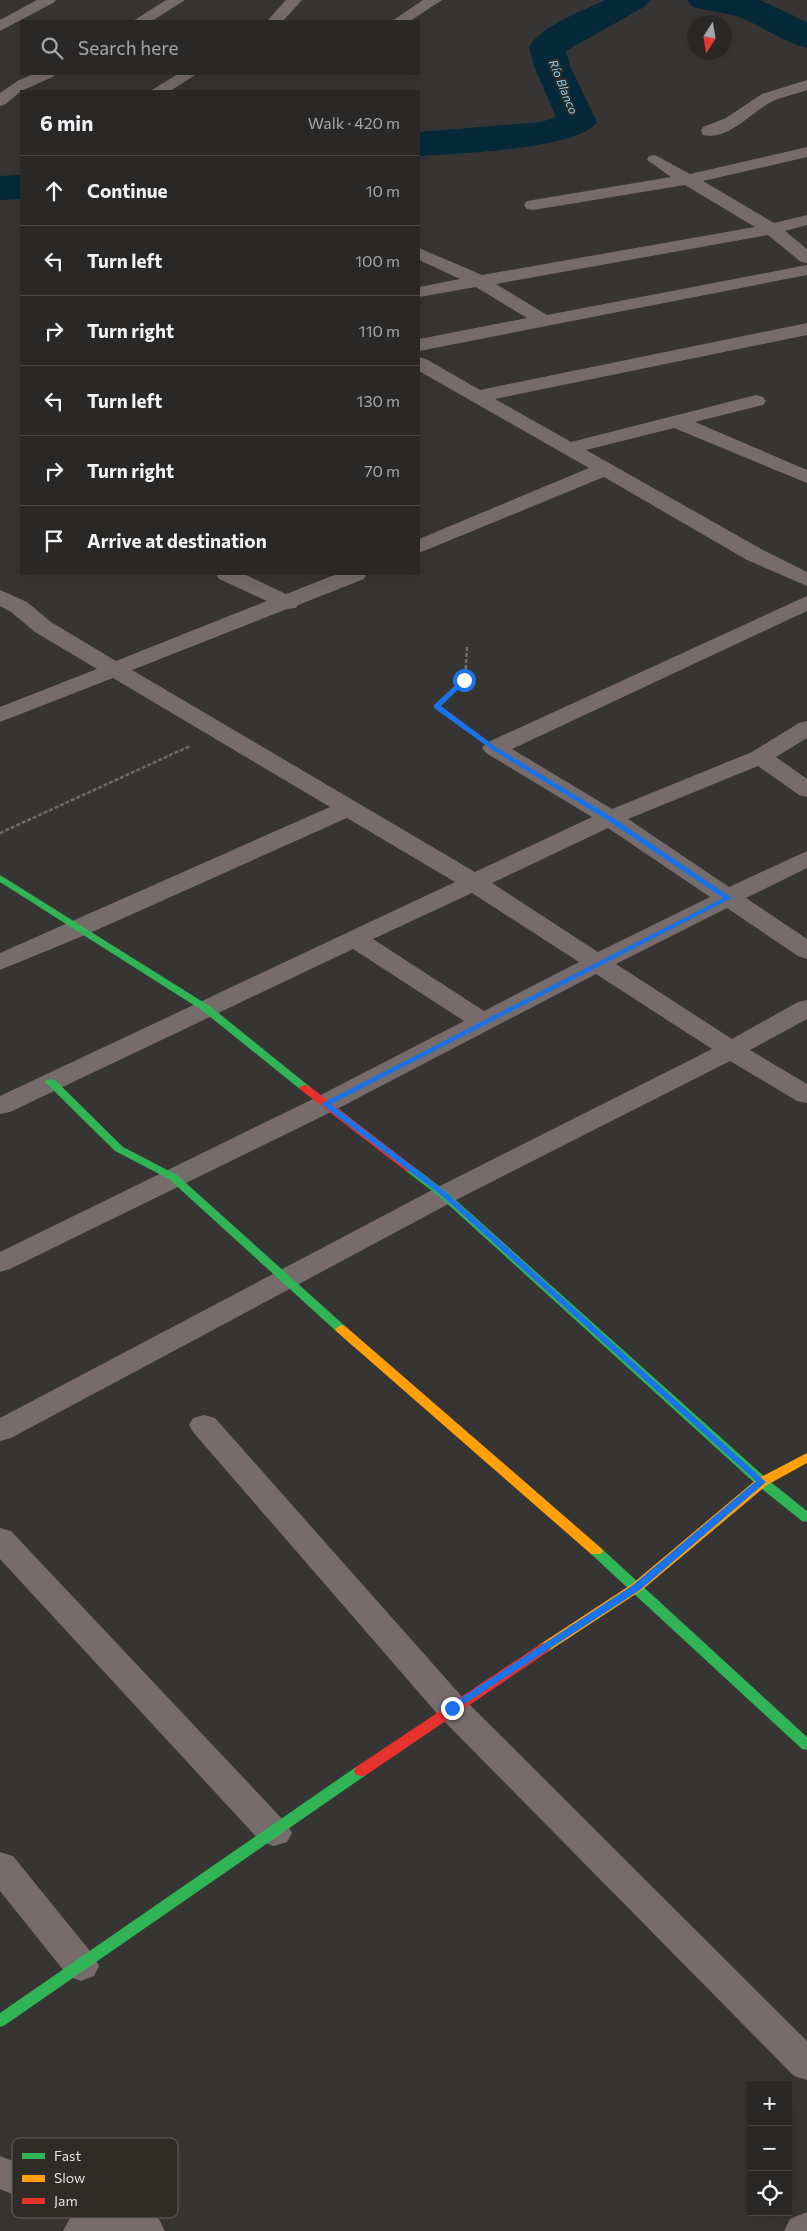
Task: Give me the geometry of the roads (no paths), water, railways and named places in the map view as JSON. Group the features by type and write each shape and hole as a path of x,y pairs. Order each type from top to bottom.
{"street":[{"path":"0,26 48,0"},
{"path":"143,20 177,0"},
{"path":"276,20 294,0"},
{"path":"402,20 434,0"},
{"path":"0,100 25,82 44,75"},
{"path":"160,90 187,75"},
{"path":"0,78 25,82"},
{"path":"709,131 733,122 764,100 807,85"},
{"path":"533,205 689,179 807,152"},
{"path":"655,160 772,228 807,258"},
{"path":"420,292 807,220"},
{"path":"420,253 477,280 543,320"},
{"path":"420,345 807,270"},
{"path":"479,396 807,329"},
{"path":"420,364 571,448 755,555 807,580"},
{"path":"571,448 756,401"},
{"path":"675,421 801,471"},
{"path":"420,547 605,469"},
{"path":"229,575 288,602"},
{"path":"0,715 354,575"},
{"path":"0,597 19,607 43,627 473,882 731,1050 807,1095"},
{"path":"807,603 494,748 610,818 807,951"},
{"path":"0,1106 610,818 760,757 807,728"},
{"path":"760,757 807,790"},
{"path":"0,962 349,808"},
{"path":"1,1262 173,1176 325,1104 597,963 807,858"},
{"path":"0,878 207,1009 325,1104 444,1194 762,1482 807,1518"},
{"path":"354,938 483,1022"},
{"path":"0,1431 444,1194 731,1050 807,1008"},
{"path":"51,1082 119,1149 173,1176 285,1280 637,1587 807,1744"},
{"path":"204,1425 452,1708 807,2064"},
{"path":"0,2021 452,1708 637,1587 762,1482 807,1457"},
{"path":"0,1539 274,1833"},
{"path":"0,1866 82,1966"},
{"path":"0,2172 12,2178"},
{"path":"90,2220 145,2231"}],"waterway":[{"name":"Río Blanco","path":"420,144 546,133 578,122 552,66 547,47 572,31 632,0"},
{"name":"Río Blanco","path":"705,0 746,7 783,23 807,37"},
{"name":"Río Blanco","path":"0,188 20,187"}]}
